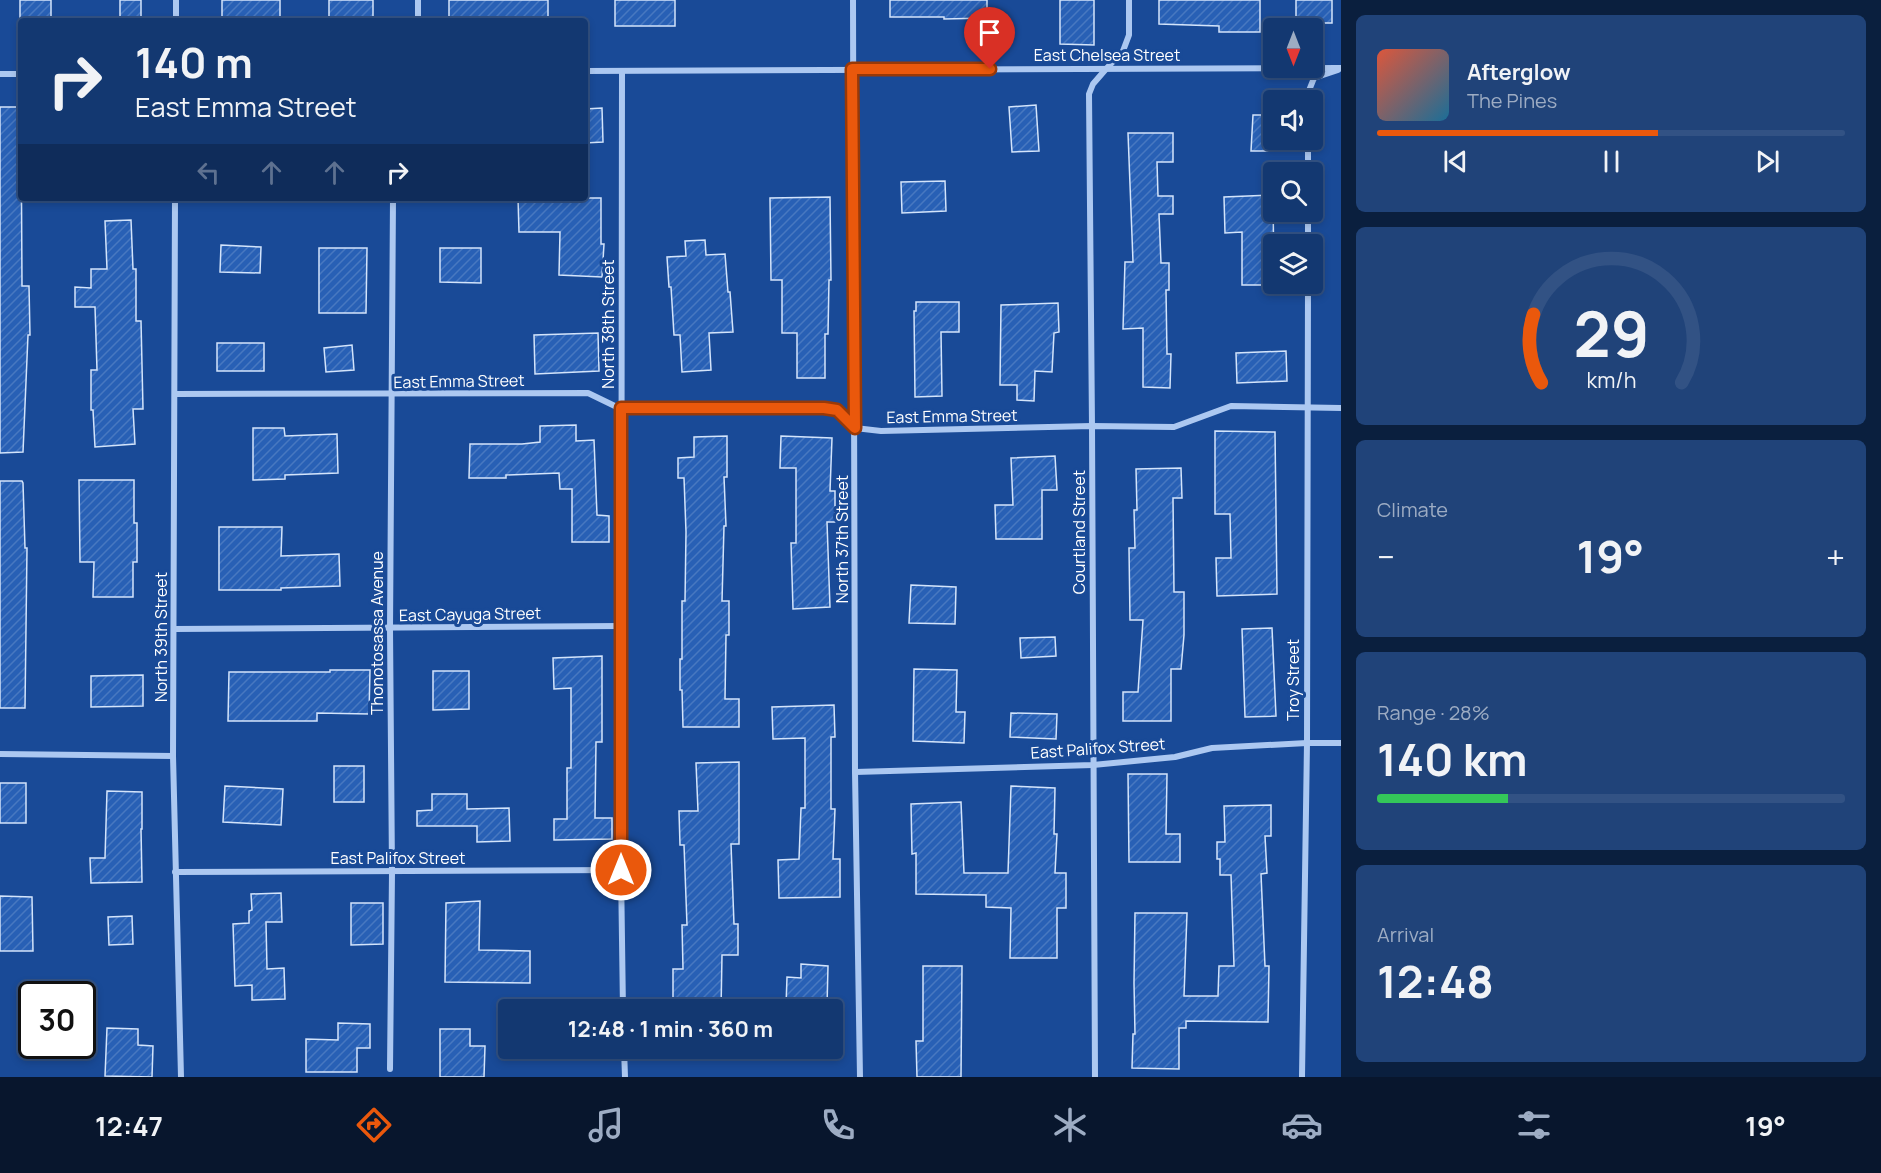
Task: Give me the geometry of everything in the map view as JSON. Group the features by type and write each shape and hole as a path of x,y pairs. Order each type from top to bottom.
{"street":[{"path":"176,0 176,18"},
{"path":"418,0 418,18"},
{"name":"North 37th Street","path":"853,0 855,772 860,1077"},
{"name":"Courtland Street","path":"1095,1077 1089,94 1094,84 1123,51 1129,35 1129,0"},
{"path":"1309,90 1314,78 1341,69"},
{"name":"East Chelsea Street","path":"588,71 1341,69"},
{"name":"North 38th Street","path":"622,70 623,999"},
{"path":"0,74 18,74"},
{"name":"North 39th Street","path":"176,201 173,756 181,1077"},
{"name":"Thonotosassa Avenue","path":"390,1069 393,201"},
{"name":"Troy Street","path":"1302,1077 1307,743 1308,294"},
{"name":"East Emma Street","path":"175,394 588,393 621,408 824,408 837,410 855,428 881,431 1092,426 1174,427 1231,406 1341,408"},
{"name":"East Cayuga Street","path":"174,629 621,626"},
{"name":"East Palifox Street","path":"855,772 1093,765 1175,757 1212,748 1341,743"},
{"path":"0,754 173,756"},
{"name":"East Palifox Street","path":"175,872 621,870"},
{"path":"624,1059 625,1077"}],"building":[{"path":"20,0 51,0 51,18 20,18"},
{"path":"120,0 141,0 141,18 120,18"},
{"path":"222,0 280,0 280,18 222,18"},
{"path":"329,0 373,0 373,17 329,18"},
{"path":"449,0 548,0 548,17 449,18"},
{"path":"615,0 675,0 675,26 615,26"},
{"path":"890,0 987,0 987,18 890,17"},
{"path":"1060,0 1094,0 1094,45 1060,44"},
{"path":"1159,0 1260,0 1260,32 1219,32 1219,26 1159,24"},
{"path":"1296,0 1332,0 1332,23 1323,23 1323,18 1296,18"},
{"path":"1036,105 1039,151 1012,152 1009,107"},
{"path":"0,107 18,107 18,201 22,201 22,286 29,286 30,335 28,335 23,452 0,453"},
{"path":"602,108 603,142 588,143 588,109"},
{"path":"1253,115 1263,115 1263,150 1274,151 1251,151"},
{"path":"1128,133 1173,133 1173,162 1157,162 1158,196 1173,196 1173,214 1159,214 1161,263 1169,263 1169,290 1166,290 1167,354 1171,354 1170,388 1143,387 1143,328 1123,329 1125,262 1133,262"},
{"path":"945,181 946,211 902,213 901,182"},
{"path":"1263,195 1263,222 1273,222 1273,234 1263,234 1263,285 1242,285 1242,232 1225,233 1224,197"},
{"path":"830,197 831,280 829,280 828,334 825,334 825,378 797,378 797,333 782,333 782,280 771,280 770,198"},
{"path":"588,198 601,198 601,244 604,244 602,277 559,275 560,232 519,232 518,201 588,201"},
{"path":"131,220 133,269 136,269 136,321 141,321 143,409 133,409 135,444 95,447 93,410 91,410 91,370 97,370 95,307 75,307 75,287 91,288 91,269 107,269 105,221"},
{"path":"705,240 706,255 725,254 733,332 709,333 711,370 682,372 680,335 674,335 667,257 686,256 685,241"},
{"path":"221,245 261,247 260,273 220,272"},
{"path":"319,248 367,248 366,313 319,313"},
{"path":"440,248 481,248 481,283 440,282"},
{"path":"916,302 959,302 959,332 941,332 942,396 915,397 914,311 916,311"},
{"path":"1058,303 1059,332 1054,333 1052,372 1035,371 1034,401 1017,400 1017,385 1000,385 1001,305"},
{"path":"598,333 599,371 535,374 534,335"},
{"path":"217,343 264,343 264,371 217,371"},
{"path":"352,345 354,370 326,372 324,348"},
{"path":"1286,351 1287,381 1237,383 1236,353"},
{"path":"576,425 576,441 594,440 597,515 609,516 609,542 572,542 572,489 560,489 559,473 506,475 506,478 469,478 470,444 540,442 540,426"},
{"path":"253,428 284,428 285,436 337,434 338,473 285,475 285,479 253,480"},
{"path":"1215,431 1275,432 1277,594 1217,596 1216,558 1231,558 1230,514 1215,514"},
{"path":"727,436 722,601 729,601 725,699 739,699 739,727 683,727 680,659 682,659 682,601 685,601 686,532 684,478 678,478 678,458 694,457 694,437"},
{"path":"781,436 832,438 830,491 835,491 835,522 827,522 830,607 793,609 791,543 796,543 796,468 780,468"},
{"path":"1055,456 1057,490 1042,490 1042,539 996,539 995,505 1013,505 1011,458"},
{"path":"1181,468 1182,498 1173,498 1174,592 1184,592 1184,635 1181,669 1171,669 1171,721 1123,721 1123,692 1138,692 1143,620 1130,620 1129,548 1135,548 1136,469"},
{"path":"79,480 134,480 137,562 133,562 133,597 93,597 94,562 80,562"},
{"path":"0,481 22,481 23,483 25,548 27,548 25,708 0,708"},
{"path":"219,527 282,527 281,556 339,554 340,586 281,588 281,590 219,590"},
{"path":"911,585 956,587 955,624 909,623"},
{"path":"1272,628 1276,716 1245,717 1242,629"},
{"path":"1055,637 1056,656 1021,658 1020,638"},
{"path":"602,656 602,742 596,742 595,818 612,818 612,839 554,840 554,819 567,819 567,768 571,768 571,688 554,689 553,658"},
{"path":"914,669 957,670 956,712 965,712 964,743 913,741"},
{"path":"330,670 370,670 369,714 317,713 317,721 228,721 229,672 330,672"},
{"path":"433,671 469,671 469,709 433,710"},
{"path":"143,675 143,706 91,707 91,676"},
{"path":"834,705 835,737 831,737 831,809 835,809 833,859 840,859 840,897 779,898 778,860 799,859 801,808 805,808 805,738 773,739 772,707"},
{"path":"1011,713 1057,714 1056,739 1010,737"},
{"path":"739,762 739,844 731,844 734,924 738,924 738,955 722,955 721,999 673,999 673,969 683,969 682,925 687,925 684,845 680,845 679,811 698,811 696,763"},
{"path":"334,766 364,766 364,802 334,802"},
{"path":"1128,774 1167,774 1166,834 1180,834 1180,862 1129,862"},
{"path":"0,783 26,783 26,823 0,823"},
{"path":"225,786 283,789 281,825 223,822"},
{"path":"1011,786 1055,788 1054,834 1057,834 1055,873 1066,873 1066,908 1057,908 1057,958 1010,958 1011,908 986,907 986,895 916,894 916,853 912,854 911,804 961,802 964,873 1008,873"},
{"path":"107,791 142,792 142,882 91,883 90,858 105,858"},
{"path":"432,794 467,794 467,809 509,808 510,841 477,842 477,826 417,826 417,811 432,810"},
{"path":"1271,805 1271,836 1265,836 1267,873 1261,874 1265,966 1269,966 1268,1022 1186,1021 1186,1028 1179,1028 1179,1069 1132,1068 1133,1034 1135,1034 1135,913 1187,913 1184,996 1218,996 1219,966 1234,966 1231,875 1220,875 1220,859 1217,859 1217,842 1225,842 1224,806"},
{"path":"281,893 282,922 266,922 267,969 284,968 285,999 252,1000 252,985 235,986 233,924 249,923 249,911 252,910 251,894"},
{"path":"0,896 32,897 33,951 0,951"},
{"path":"480,901 479,950 530,951 530,983 445,982 446,903"},
{"path":"351,903 383,903 383,944 351,945"},
{"path":"132,916 133,944 109,945 108,917"},
{"path":"801,964 828,966 827,999 786,999 787,977 801,978"},
{"path":"923,966 962,966 961,1077 917,1077 916,1041 923,1041"},
{"path":"338,1023 370,1024 370,1048 357,1048 357,1072 306,1072 306,1039 338,1040"},
{"path":"107,1028 138,1029 138,1045 153,1046 152,1077 105,1076"},
{"path":"440,1029 470,1029 470,1046 485,1046 484,1077 440,1077"}],"route":[{"path":"621,870 621,408 824,408 837,410 855,428 852,69 990,69"}]}
